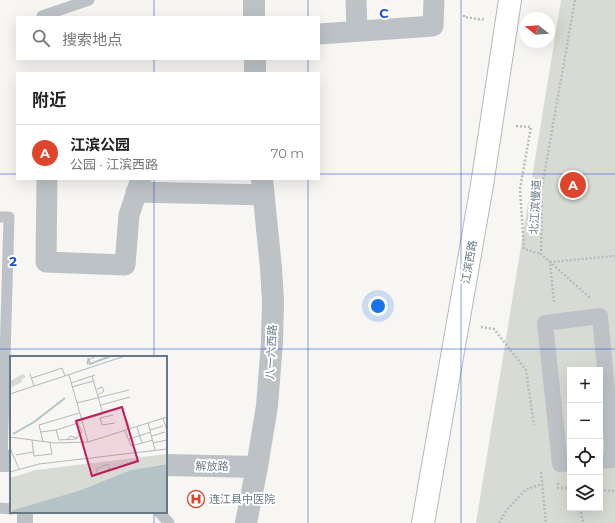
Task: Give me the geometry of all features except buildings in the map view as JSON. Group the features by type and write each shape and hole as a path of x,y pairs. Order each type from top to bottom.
{"main road":[{"name":"江滨西路","path":"423,523 482,185 510,0"}],"street":[{"path":"254,0 254,16"},
{"path":"356,0 357,31"},
{"path":"320,34 433,26 434,0"},
{"path":"255,60 255,72"},
{"path":"47,180 46,262 125,265 129,216 139,186 263,187"},
{"name":"八一六西路","path":"246,523 267,406 270,373 273,302 263,187"},
{"path":"567,463 560,464 545,323 600,316 612,441 612,460 603,461"},
{"name":"解放路","path":"167,465 257,467"}],"lane":[{"path":"42,16 89,0"},
{"path":"0,216 9,217 4,461"},
{"path":"0,508 10,509"},
{"path":"160,513 169,523"}],"path":[{"name":"北江滨慢道","path":"541,254 542,187 575,0"},
{"path":"464,15 464,17 490,20"},
{"path":"516,126 530,127 520,189 524,249 541,254 590,298"},
{"path":"550,262 615,256"},
{"path":"479,327 494,329 526,370"},
{"path":"499,523 506,511 525,490 542,484"},
{"path":"603,490 615,491"},
{"path":"581,511 583,523"}],"shaded area":[{"path":"561,0 615,0 615,523 476,523 553,48 555,48 555,37"}],"place":[{"name":"江滨公园","path":"573,185"},
{"name":"连江县中医院","path":"196,499"}]}
